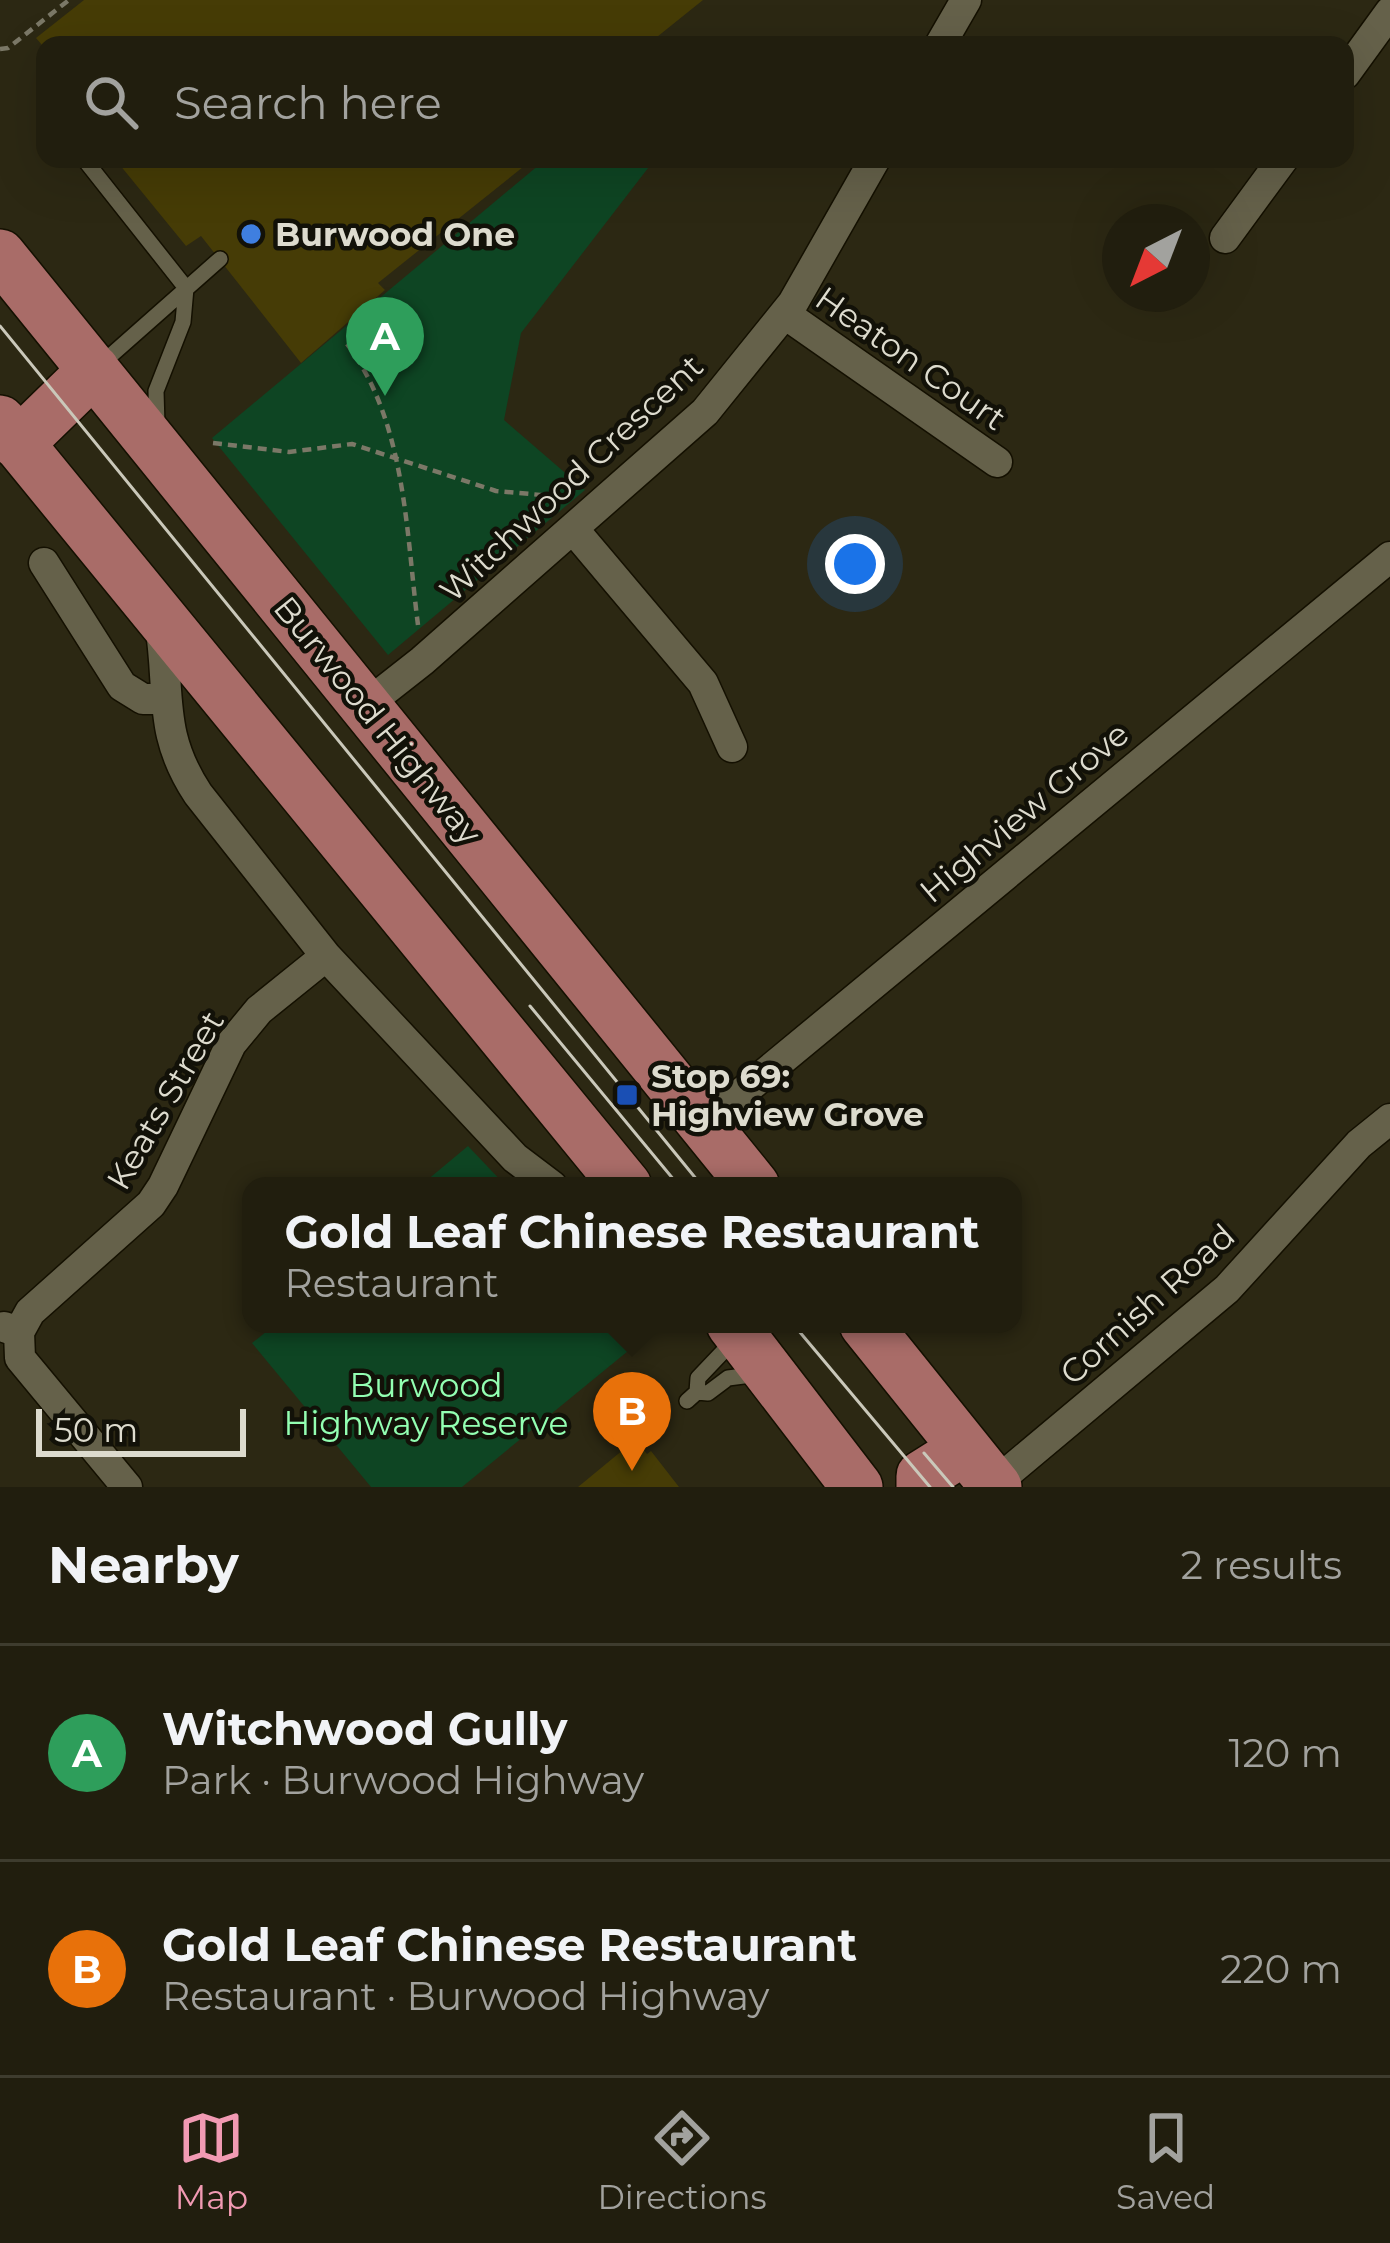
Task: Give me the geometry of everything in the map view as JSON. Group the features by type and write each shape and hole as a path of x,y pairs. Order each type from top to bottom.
{"highway":[{"name":"Burwood Highway","path":"0,255 747,1177"},
{"path":"94,370 6,444 159,620 619,1177"},
{"path":"872,1333 985,1473"},
{"path":"747,1343 857,1487"},
{"path":"922,1487 922,1476 985,1473"}],"street":[{"path":"945,36 966,0"},
{"path":"1354,62 1390,13"},
{"name":"Witchwood Crescent","path":"367,705 608,501 705,412 785,314 870,168"},
{"path":"1225,238 1276,168"},
{"name":"Heaton Court","path":"785,314 997,462"},
{"path":"574,530 703,683 731,747"},
{"name":"Highview Grove","path":"704,1124 1390,557"},
{"path":"44,563 122,686 143,699 165,699"},
{"path":"159,620 168,675 165,699 171,743 188,778 326,956 515,1158 540,1177"},
{"name":"Keats Street","path":"9,1329 151,1204 231,1044 259,1010 326,956"},
{"name":"Cornish Road","path":"985,1473 1227,1288 1359,1144 1390,1119"},
{"path":"9,1329 20,1358 127,1487"}],"lane":[{"path":"91,168 186,288 183,322 155,398 159,452"},
{"path":"94,370 220,259"},
{"path":"747,1343 728,1378 708,1393 692,1396 698,1378 747,1343"}],"path":[{"path":"0,49 8,48 69,0"},
{"path":"347,344 365,367 397,455 417,621"},
{"path":"213,443 289,452 352,444 496,491 608,501"}],"green space":[{"path":"535,168 648,168 521,333 504,420 585,490 388,655 212,438"},
{"path":"468,1146 497,1177 431,1177"},
{"name":"Burwood Highway Reserve","path":"265,1333 650,1333 462,1487 371,1487 252,1343"}],"building":[{"path":"84,0 703,0 658,36 39,36"},
{"path":"122,168 522,168 378,283 385,290 301,363 201,236 186,246"},
{"path":"635,1440 647,1454 651,1451 679,1487 578,1487"}],"tram line":[{"path":"0,326 695,1177"},
{"path":"530,1006 672,1177"},
{"path":"801,1333 930,1487"},
{"path":"924,1453 953,1487"}],"place":[{"name":"Burwood One","path":"251,234"},
{"name":"Witchwood Gully","path":"385,396"},
{"name":"Stop 69: Highview Grove","path":"627,1095"},
{"name":"Gold Leaf Chinese Restaurant","path":"632,1471"}]}
